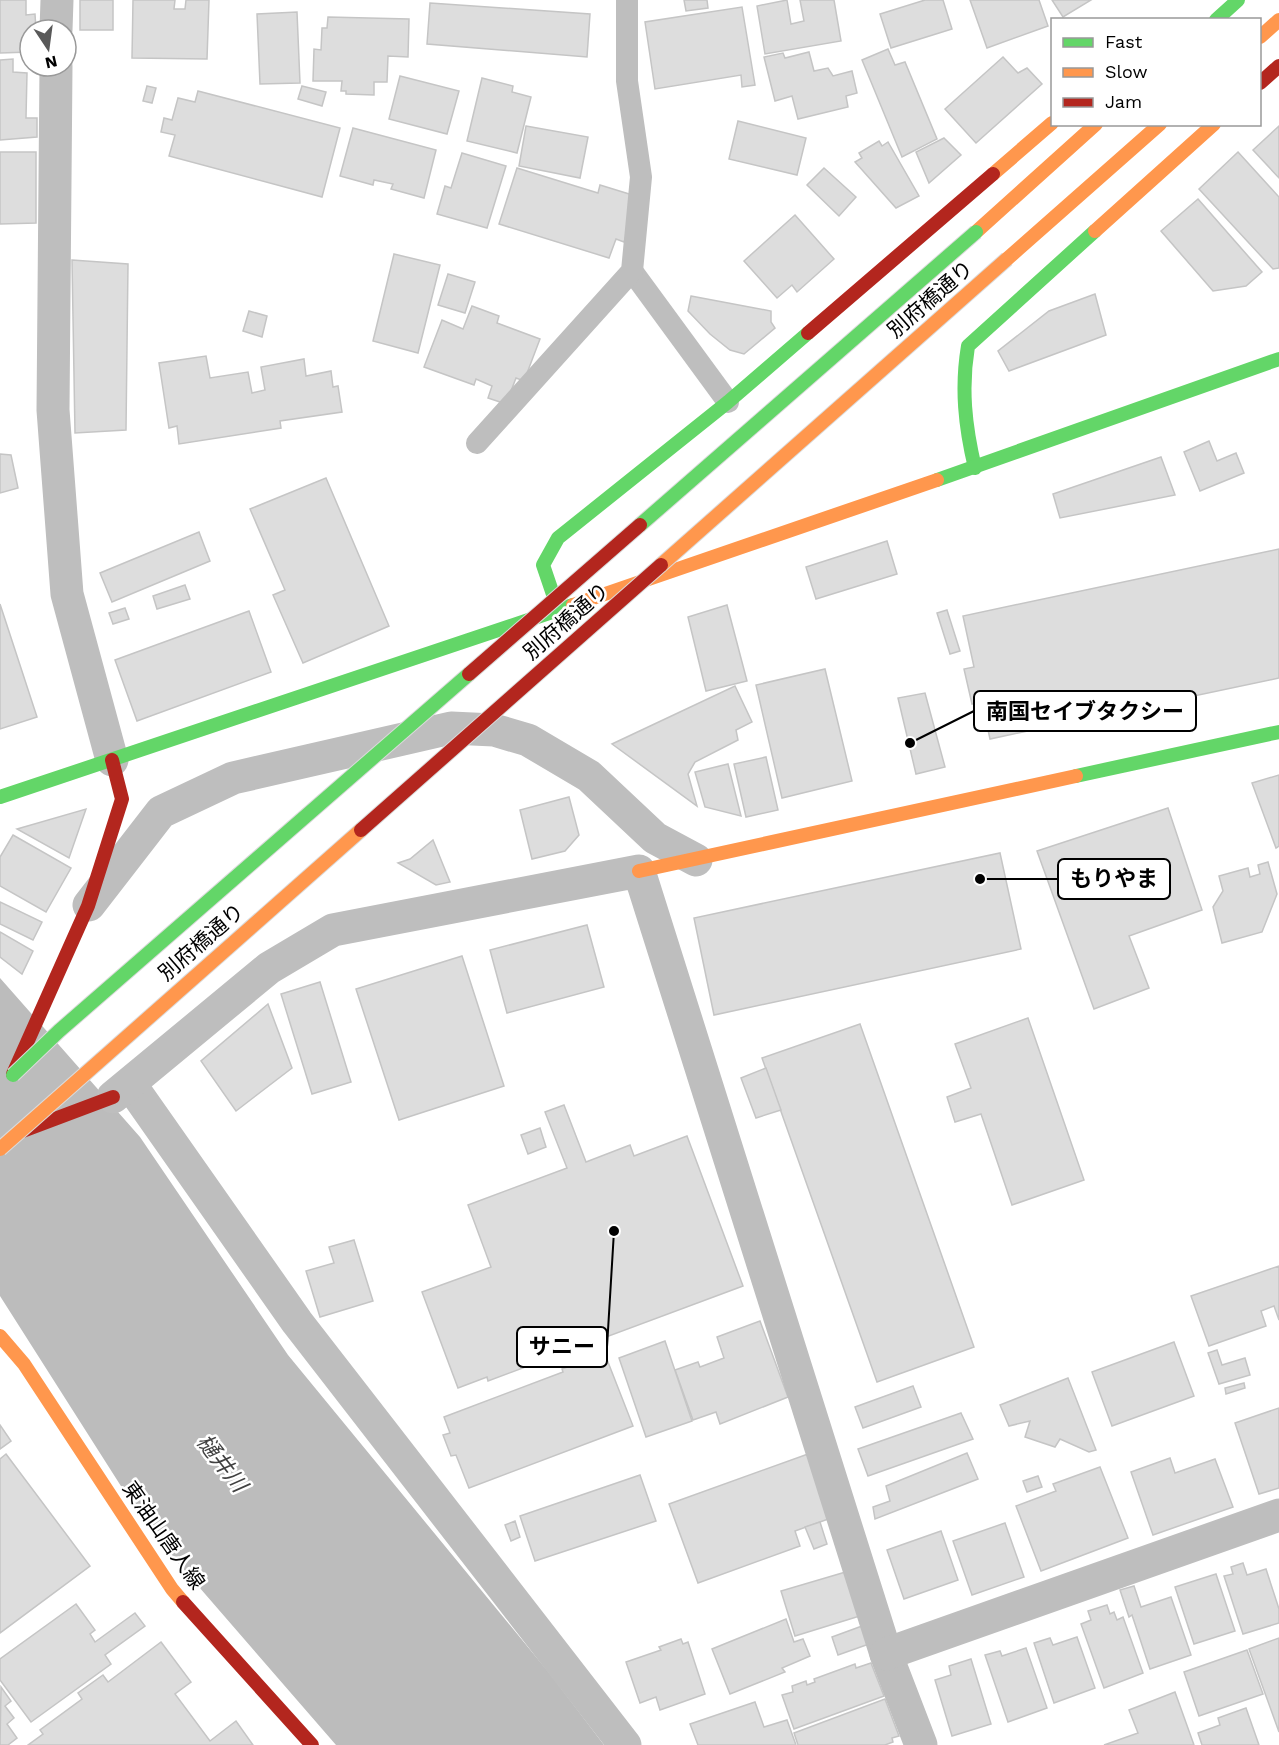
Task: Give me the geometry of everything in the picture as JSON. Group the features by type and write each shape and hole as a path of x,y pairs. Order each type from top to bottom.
{"main road":[{"path":"1218,18 1238,0"},
{"path":"1261,36 1279,20"},
{"path":"1261,82 1279,66"},
{"path":"559,612 543,565 558,538 728,402 1051,125"},
{"name":"別府橋通り","path":"0,1086 68,1023 976,232 1094,126"},
{"name":"別府橋通り","path":"0,1149 1158,126"},
{"path":"975,468 963,416 962,375 968,346 1212,126"},
{"path":"0,797 559,612 975,468 1279,359"},
{"path":"639,871 1279,732"},
{"path":"13,1075 46,1006 88,906 122,800 112,760"},
{"path":"19,1132 122,1091"},
{"name":"東油山唐人線","path":"0,1336 24,1364 172,1589 312,1745"}],"street":[{"path":"56,18 57,0"},
{"path":"56,78 53,410 67,594 112,760"},
{"path":"88,906 160,812 233,778 451,728 494,730 528,740 589,776 655,838 696,860"},
{"path":"625,1745 297,1322 122,1091 269,968 333,930 639,871 886,1654 921,1745"},
{"path":"886,1654 1279,1515"}],"lane":[{"path":"477,444 632,271 641,177 627,81 627,0"},
{"path":"632,271 728,402"}],"water":[{"name":"樋井川","path":"0,978 140,1137 288,1355 550,1674 604,1745 336,1745 147,1527 0,1296"}],"building":[{"path":"0,0 26,0 26,15 35,14 35,18 18,18 18,52 0,53"},
{"path":"80,0 113,0 113,30 80,30"},
{"path":"133,0 175,0 174,9 185,9 186,0 209,0 207,59 132,58"},
{"path":"684,0 707,0 708,8 686,11"},
{"path":"787,0 791,24 804,21 800,0 834,0 841,41 765,54 757,6"},
{"path":"925,0 943,0 952,29 891,48 880,14"},
{"path":"970,0 1039,0 1048,26 987,48"},
{"path":"1052,0 1091,0 1063,17"},
{"path":"430,3 590,14 587,57 427,44"},
{"path":"742,7 755,85 742,87 741,75 655,89 645,22"},
{"path":"297,12 300,83 260,84 257,14"},
{"path":"328,17 409,19 408,57 388,56 387,82 374,82 374,95 346,94 346,91 341,91 342,81 313,81 314,49 321,50 322,28 327,28"},
{"path":"888,49 895,65 905,62 937,139 902,157 862,60"},
{"path":"809,52 814,71 828,68 833,76 852,71 857,93 846,96 848,107 798,119 792,96 775,101 764,57 783,53 785,58"},
{"path":"1003,57 1018,73 1027,68 1042,84 976,143 945,109"},
{"path":"13,59 13,72 18,72 18,78 27,78 26,118 37,118 37,137 0,140 0,60"},
{"path":"400,76 459,91 447,134 389,119"},
{"path":"482,78 513,86 512,92 531,97 517,153 467,141"},
{"path":"147,86 156,88 152,103 143,101"},
{"path":"302,86 326,92 322,106 298,99"},
{"path":"198,91 340,128 322,197 169,156 175,135 161,132 164,118 172,120 178,98 195,102"},
{"path":"738,121 806,138 797,175 729,159"},
{"path":"526,126 588,137 580,178 519,166"},
{"path":"1279,126 1279,178 1253,150"},
{"path":"353,128 436,150 424,198 391,189 393,184 374,180 373,185 340,176"},
{"path":"944,138 961,155 929,183 916,152"},
{"path":"879,141 882,146 888,142 919,196 896,208 855,162 862,158 859,153"},
{"path":"0,152 36,152 36,223 0,224"},
{"path":"1238,152 1279,197 1279,268 1273,269 1199,189"},
{"path":"462,153 506,166 487,228 437,214 445,186 451,188"},
{"path":"517,168 598,193 600,185 639,197 624,242 616,239 609,258 499,224"},
{"path":"824,168 856,197 839,216 807,185"},
{"path":"1198,199 1262,272 1246,286 1213,291 1161,231"},
{"path":"795,215 834,259 797,292 792,285 777,298 744,261"},
{"path":"394,254 440,265 418,353 373,341"},
{"path":"72,260 128,264 126,430 75,433"},
{"path":"448,274 475,282 465,313 438,305"},
{"path":"1095,294 1106,335 1009,371 998,351 1049,311"},
{"path":"691,296 771,311 771,322 775,328 744,354 730,350 710,334 688,311"},
{"path":"472,306 499,316 497,323 540,339 524,381 516,378 506,404 488,398 492,386 476,379 474,385 424,367 442,320 463,329"},
{"path":"249,311 267,316 262,337 243,331"},
{"path":"206,356 210,378 248,372 252,393 265,390 261,367 304,359 306,376 331,371 333,387 338,386 342,412 280,421 281,428 179,444 177,426 169,428 159,363"},
{"path":"1209,441 1217,461 1236,453 1244,473 1200,491 1184,452"},
{"path":"0,454 11,455 18,488 0,493"},
{"path":"1161,457 1175,495 1060,518 1053,494"},
{"path":"326,478 389,626 303,663 273,595 285,590 250,509"},
{"path":"199,532 210,561 112,602 100,573"},
{"path":"887,541 897,574 816,599 806,567"},
{"path":"1279,549 1279,678 990,739 982,702 972,704 964,669 974,667 963,616"},
{"path":"185,585 190,599 157,609 153,596"},
{"path":"0,604 37,717 0,729"},
{"path":"727,605 747,681 706,691 688,617"},
{"path":"125,608 129,619 113,624 109,613"},
{"path":"947,610 960,651 950,654 937,613"},
{"path":"249,611 271,672 137,721 115,660"},
{"path":"825,669 852,781 782,798 756,685"},
{"path":"735,686 752,722 736,730 738,740 695,762 688,774 697,806 612,744"},
{"path":"925,693 945,767 916,774 898,698"},
{"path":"766,757 778,810 746,817 734,764"},
{"path":"728,764 741,816 705,807 695,772"},
{"path":"1279,775 1279,846 1276,848 1252,783"},
{"path":"569,797 579,835 565,851 532,859 520,810"},
{"path":"1168,808 1202,910 1129,936 1149,988 1094,1009 1037,851"},
{"path":"86,809 69,858 17,829"},
{"path":"13,835 71,868 46,912 0,886 0,857"},
{"path":"433,840 450,882 436,885 398,863 410,859"},
{"path":"1000,853 1021,949 714,1015 694,918"},
{"path":"1268,862 1277,894 1262,932 1222,943 1213,907 1223,891 1219,876 1248,868 1250,877 1260,874 1258,865"},
{"path":"0,902 42,922 33,940 0,924"},
{"path":"587,925 604,987 507,1013 490,950"},
{"path":"0,932 33,951 22,974 0,957"},
{"path":"462,956 504,1086 399,1120 356,989"},
{"path":"320,982 351,1082 312,1094 281,994"},
{"path":"268,1004 292,1068 236,1111 201,1061"},
{"path":"1028,1018 1084,1180 1012,1205 981,1114 955,1122 947,1097 971,1088 955,1044"},
{"path":"860,1024 974,1347 877,1382 762,1058"},
{"path":"766,1068 781,1110 756,1118 741,1078"},
{"path":"564,1105 586,1162 630,1145 634,1156 687,1136 743,1286 488,1381 487,1377 458,1388 422,1292 491,1267 468,1205 567,1168 545,1112"},
{"path":"540,1128 546,1147 528,1154 521,1135"},
{"path":"354,1240 373,1301 320,1317 306,1271 334,1263 329,1247"},
{"path":"1279,1266 1279,1320 1274,1306 1261,1311 1266,1326 1209,1346 1191,1296"},
{"path":"760,1321 788,1397 720,1424 716,1412 693,1420 675,1370 698,1362 700,1367 724,1358 717,1337"},
{"path":"665,1341 692,1421 646,1437 619,1358"},
{"path":"1174,1342 1194,1396 1112,1426 1092,1372"},
{"path":"1217,1350 1222,1365 1245,1358 1250,1375 1219,1384 1208,1353"},
{"path":"599,1355 600,1359 606,1357 633,1426 469,1488 456,1455 451,1456 443,1435 450,1433 444,1417 563,1372 562,1369"},
{"path":"1068,1378 1096,1450 1089,1452 1060,1439 1055,1447 1025,1437 1030,1421 1009,1426 1000,1405"},
{"path":"1244,1383 1245,1388 1226,1394 1225,1388"},
{"path":"913,1386 921,1407 863,1428 855,1407"},
{"path":"1279,1408 1279,1488 1259,1494 1235,1423"},
{"path":"961,1413 973,1439 868,1476 858,1449"},
{"path":"0,1425 11,1441 0,1449"},
{"path":"967,1453 978,1479 875,1519 873,1507 890,1501 886,1486"},
{"path":"6,1454 90,1566 0,1633 0,1459"},
{"path":"808,1454 831,1518 795,1531 800,1546 698,1583 669,1504"},
{"path":"1170,1458 1175,1473 1215,1459 1233,1507 1153,1535 1131,1472"},
{"path":"1100,1467 1128,1538 1041,1571 1016,1506 1056,1491 1053,1484"},
{"path":"640,1475 656,1521 535,1561 520,1516"},
{"path":"1038,1476 1042,1487 1027,1492 1023,1481"},
{"path":"515,1521 520,1537 511,1541 505,1525"},
{"path":"820,1522 827,1544 814,1549 805,1527"},
{"path":"1005,1523 1024,1577 972,1595 953,1541"},
{"path":"941,1531 958,1580 904,1599 887,1550"},
{"path":"1243,1563 1247,1575 1266,1569 1279,1609 1279,1623 1243,1634 1224,1576 1233,1574 1231,1567"},
{"path":"849,1571 863,1615 795,1636 781,1591"},
{"path":"1216,1574 1235,1631 1194,1644 1175,1587"},
{"path":"1134,1586 1141,1607 1171,1597 1191,1655 1150,1669 1132,1615 1129,1617 1120,1590"},
{"path":"76,1604 95,1630 90,1634 95,1642 135,1613 145,1626 105,1655 111,1664 31,1722 0,1680 0,1659"},
{"path":"1107,1605 1110,1614 1114,1612 1117,1620 1123,1617 1143,1673 1104,1688 1081,1624 1091,1620 1088,1611"},
{"path":"786,1619 794,1642 803,1639 810,1656 782,1668 785,1672 730,1694 712,1649"},
{"path":"862,1626 869,1644 838,1655 832,1637"},
{"path":"1077,1637 1095,1688 1054,1703 1034,1643 1050,1638 1053,1645"},
{"path":"1279,1638 1279,1732 1249,1649"},
{"path":"681,1639 683,1644 688,1642 705,1694 660,1710 656,1697 640,1703 626,1662 661,1650 659,1647"},
{"path":"161,1642 191,1682 175,1694 210,1741 236,1721 253,1745 28,1745 43,1734 40,1730 82,1699 78,1693 103,1675 108,1682"},
{"path":"1026,1648 1047,1708 1008,1722 985,1655 1000,1651 1002,1656"},
{"path":"1247,1650 1263,1694 1199,1716 1184,1672"},
{"path":"971,1659 991,1724 952,1736 935,1680 951,1675 949,1666"},
{"path":"871,1663 884,1696 794,1729 782,1695 793,1692 792,1686 806,1681 807,1685 815,1682 814,1679 855,1664 856,1668"},
{"path":"1,1687 11,1701 5,1706 14,1718 7,1724 17,1738 8,1745 0,1745"},
{"path":"1175,1692 1194,1745 1104,1745 1138,1733 1129,1710"},
{"path":"885,1699 899,1736 892,1738 893,1742 885,1745 798,1745 794,1733"},
{"path":"755,1702 764,1727 787,1720 796,1745 698,1745 690,1724"},
{"path":"1246,1708 1259,1745 1202,1745 1198,1733 1220,1725 1218,1718"}],"traffic: fast":[{"path":"1218,18 1238,0"},
{"path":"975,468 965,407 968,346 1095,231"},
{"path":"640,525 976,232"},
{"path":"559,612 543,565 558,538 728,402 808,333"},
{"path":"937,480 1279,359"},
{"path":"0,797 573,605"},
{"path":"13,1075 59,1031 469,674"},
{"path":"1076,776 1279,732"}],"traffic: slow":[{"path":"1261,36 1279,20"},
{"path":"993,174 1051,124"},
{"path":"976,232 1094,126"},
{"path":"1007,259 1158,126"},
{"path":"1095,231 1212,126"},
{"path":"661,565 1007,259"},
{"path":"573,605 937,480"},
{"path":"639,871 1076,776"},
{"path":"0,1149 361,830"},
{"path":"0,1336 24,1364 172,1589 183,1602"}],"traffic: jam":[{"path":"1261,82 1279,66"},
{"path":"808,333 993,174"},
{"path":"469,674 640,525"},
{"path":"361,830 661,565"},
{"path":"13,1074 88,906 122,799 112,760"},
{"path":"20,1132 113,1097"},
{"path":"183,1602 312,1745"}],"place":[{"name":"南国セイブタクシー","path":"910,743"},
{"name":"もりやま","path":"980,879"},
{"name":"サニー","path":"614,1231"}]}
